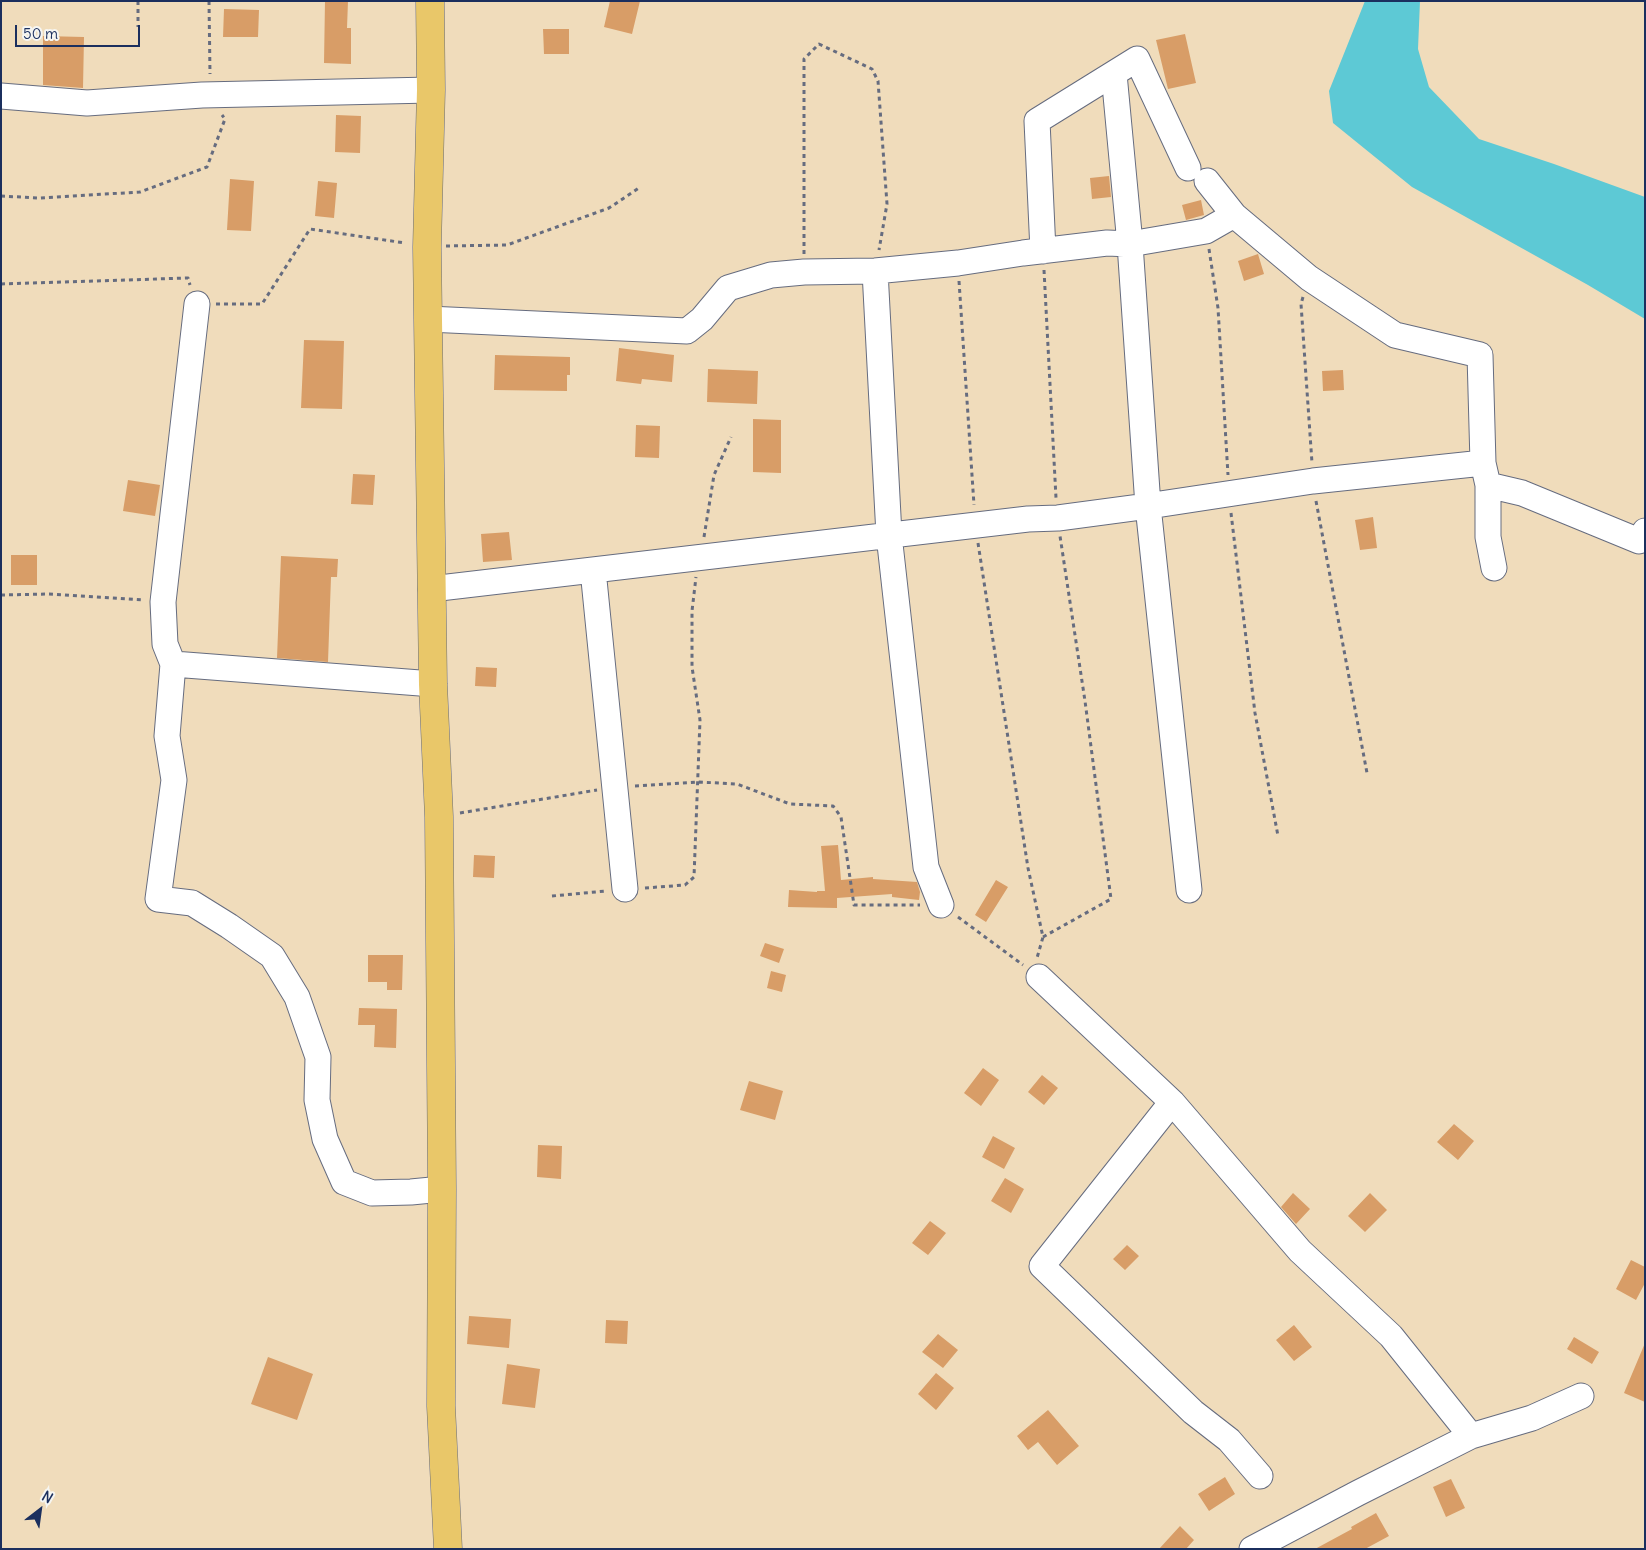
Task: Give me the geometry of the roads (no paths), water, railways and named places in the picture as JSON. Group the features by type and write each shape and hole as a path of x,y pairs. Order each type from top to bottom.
{"main road":[{"path":"430,1 432,90 427,247 431,589 439,817 442,1188 441,1406 448,1549"}],"street":[{"path":"1043,252 1037,121 1137,59 1198,175 1234,215 1309,278 1395,335 1480,355 1488,537 1494,568"},
{"path":"1114,74 1130,244 1148,506 1189,890"},
{"path":"1,96 87,103 210,95 432,90"},
{"path":"428,318 687,331 702,320 728,288 771,275 804,272 875,271 958,263 1107,243 1130,244 1206,232 1234,215"},
{"path":"875,271 889,535 926,867 941,904"},
{"path":"197,304 162,602 165,644 173,664 166,736 174,780 158,899 192,903 272,956 297,997 318,1058 318,1100 325,1139 344,1182 372,1193 411,1192 442,1188"},
{"path":"431,589 889,535 1058,518 1313,481 1486,474 1522,493 1640,541 1645,531"},
{"path":"593,570 625,889"},
{"path":"173,664 433,684"},
{"path":"1035,974 1172,1102 1300,1251 1391,1336 1471,1436"},
{"path":"1172,1102 1042,1266 1193,1412 1229,1440 1260,1476"},
{"path":"1252,1549 1471,1436 1532,1418 1580,1396"}],"water":[{"path":"1365,1 1420,1 1418,49 1429,87 1479,139 1645,197 1645,319 1412,187 1333,123 1329,91"}]}
